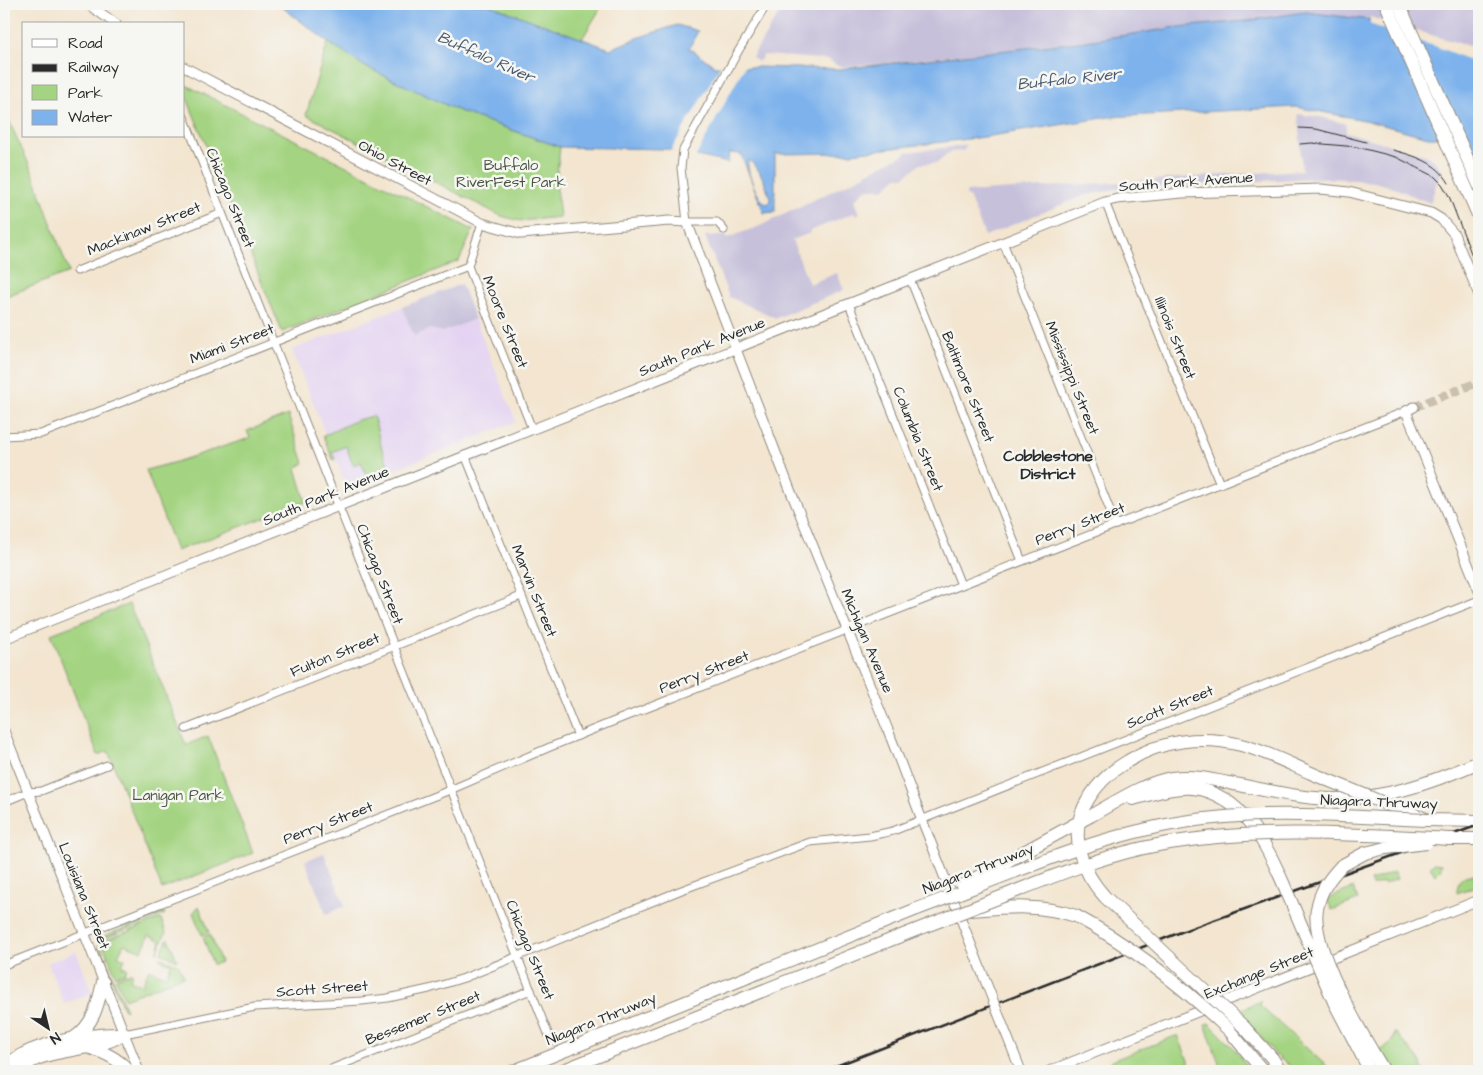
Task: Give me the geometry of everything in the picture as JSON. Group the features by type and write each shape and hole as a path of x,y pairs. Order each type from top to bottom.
{"highway":[{"path":"1386,4 1479,217"},
{"path":"1399,4 1479,186"},
{"path":"1280,1071 1272,1058 1244,1027 1105,897 1089,878 1081,858 1079,842 1080,820 1090,796 1102,781 1117,768 1154,748 1189,740 1224,741 1243,745 1272,756 1340,786 1429,820"},
{"path":"917,909 1147,786 1174,778 1203,778 1332,799 1372,796 1411,788 1445,777 1479,762"},
{"path":"1090,816 1134,799 1174,789 1192,788 1205,790 1234,806 1258,833 1271,855 1334,1002 1370,1071"},
{"name":"Niagara Thruway","path":"514,1071 917,909 1085,846 1157,827 1184,822 1270,815 1479,821"},
{"path":"561,1071 1058,874 1156,845 1238,835 1282,833 1479,839"},
{"path":"1384,1071 1347,1005 1321,945 1316,926 1316,911 1320,895 1328,880 1341,866 1365,853 1453,838"},
{"path":"966,911 1024,906 1060,911 1076,916 1098,928 1200,1003 1229,1030 1261,1070"},
{"path":"71,1040 85,1029 90,1022 99,1001 103,982"},
{"path":"4,1069 17,1056 48,1044 108,1033 124,1034"},
{"path":"17,1071 32,1061 45,1056 111,1041 124,1034"},
{"path":"87,1047 112,1056 129,1071"},
{"path":"1272,1058 1289,1071"}],"street":[{"path":"88,4 113,22"},
{"path":"687,222 681,168 683,150 767,4"},
{"name":"Ohio Street","path":"185,68 482,224 521,234 669,221 717,222 724,230"},
{"name":"Chicago Street","path":"185,120 551,1041"},
{"name":"South Park Avenue","path":"4,638 1003,242 1117,199 1182,193 1321,189 1349,192 1431,214 1442,219 1454,234 1479,295"},
{"name":"Illinois Street","path":"1105,202 1220,484"},
{"name":"Mackinaw Street","path":"77,271 222,213"},
{"name":"Michigan Avenue","path":"687,222 788,483 888,730 938,863 1021,1071"},
{"name":"Moore Street","path":"482,224 468,266 532,429"},
{"name":"Mississippi Street","path":"1003,242 1116,525"},
{"name":"Miami Street","path":"4,436 41,434 468,266"},
{"name":"Baltimore Street","path":"910,279 1022,561"},
{"name":"Columbia Street","path":"849,304 961,585"},
{"path":"1410,409 1479,591"},
{"name":"Perry Street","path":"4,965 450,790 578,736 1410,409"},
{"name":"Marvin Street","path":"465,455 578,736"},
{"name":"Fulton Street","path":"186,729 521,596"},
{"name":"Scott Street","path":"124,1034 255,1007 362,1001 428,990 464,978 679,891 810,842 870,836 893,831 1479,600"},
{"name":"Louisiana Street","path":"4,731 139,1071"},
{"path":"4,802 28,792 41,791 107,766"},
{"name":"Exchange Street","path":"1049,1071 1479,900"},
{"name":"Bessemer Street","path":"326,1071 531,990"}],"shaded area":[{"path":"785,4 1479,4 1479,52 1305,12 1246,21 1168,28 1079,42 844,67 836,65 829,60 764,55 758,62 752,57"},
{"path":"1298,114 1321,117 1346,124 1346,132 1425,155 1435,161 1441,170 1430,203 1392,187 1374,182 1345,179 1313,178 1116,189 1083,196 985,236 969,197 966,196 966,192 1302,170"},
{"path":"968,145 963,151 950,152 937,163 920,164 904,177 897,177 884,189 865,189 854,201 859,213 855,215 854,213 792,240 809,284 837,273 844,290 776,318 729,297 705,236 726,236 727,238 760,226 865,175 906,152"},
{"path":"461,284 475,319 443,332 431,329 414,336 402,307"},
{"path":"402,307 414,336 431,329 444,332 475,319 516,422 347,488 292,350"},
{"path":"324,853 345,906 326,914 305,861"},
{"path":"76,951 92,993 64,1004 48,963"}],"green space":[{"path":"487,4 603,4 582,39"},
{"name":"Buffalo RiverFest Park","path":"328,42 364,66 461,112 560,147 556,181 560,217 521,221 501,216 306,115"},
{"path":"185,85 473,230 459,261 282,332 185,93"},
{"path":"4,110 32,171 69,272 4,297"},
{"path":"288,415 304,463 296,468 306,502 176,551 146,470 250,438 247,431"},
{"path":"373,416 385,458 393,471 369,481 361,462 353,465 346,446 332,452 335,459 333,460 323,436 357,420"},
{"name":"Lanigan Park","path":"129,604 186,745 208,736 253,853 162,889 108,751 98,755 51,634"},
{"path":"1433,863 1442,864 1440,870 1435,875 1430,867"},
{"path":"1394,872 1397,879 1372,886 1370,881"},
{"path":"1469,875 1479,875 1479,885 1457,893 1459,881"},
{"path":"1353,888 1358,900 1332,910 1327,899"},
{"path":"199,906 209,932 202,935 193,913"},
{"path":"164,912 165,914 105,938 104,936"},
{"path":"161,919 166,932 157,953 161,941 149,935 142,951 124,944 118,956 125,959 122,966 127,968 125,973 116,976 102,943"},
{"path":"210,934 221,962 213,965 203,937"},
{"path":"168,938 177,960 161,953"},
{"path":"98,945 100,945 126,1010 123,1008"},
{"path":"160,957 179,965 184,976 125,999 116,978 132,973 130,980 142,985 149,969 166,976 171,964 159,959"},
{"path":"1261,1001 1260,1006 1332,1071 1297,1071 1279,1058 1237,1011"},
{"path":"1209,1023 1234,1048 1250,1071 1222,1071 1205,1024"},
{"path":"1395,1032 1420,1061 1424,1071 1391,1071 1379,1051 1392,1042"},
{"path":"1178,1035 1192,1071 1115,1071 1111,1061"}],"water":[{"name":"Buffalo River","path":"278,4 487,4 610,49 677,25 698,31 689,48 715,66 840,69 1079,42 1168,28 1246,21 1305,12 1370,20 1479,52 1479,153 1455,138 1428,137 1364,120 1296,107 1109,117 984,137 852,153 775,154 775,212 764,213 752,183 760,197 767,204 770,198 767,188 759,171 748,160 750,176 741,154 729,153 728,163 666,149 560,147 461,112 364,66 328,42"}],"pier":[{"path":"1370,17 1479,49 1479,60 1467,59 1435,46 1391,34 1370,24"},
{"path":"722,63 746,64 695,158 670,152"}],"tunnel":[{"path":"1414,407 1479,382"}],"tram line":[{"path":"1299,128 1316,129 1366,142"},
{"path":"1300,144 1312,143 1357,147 1396,157 1434,176 1442,184 1449,196 1479,274"},
{"path":"1393,150 1432,165 1449,183"}],"railway":[{"path":"823,1071 1189,929 1479,825"}],"district":[{"name":"Cobblestone District","path":"1048,465"}]}
